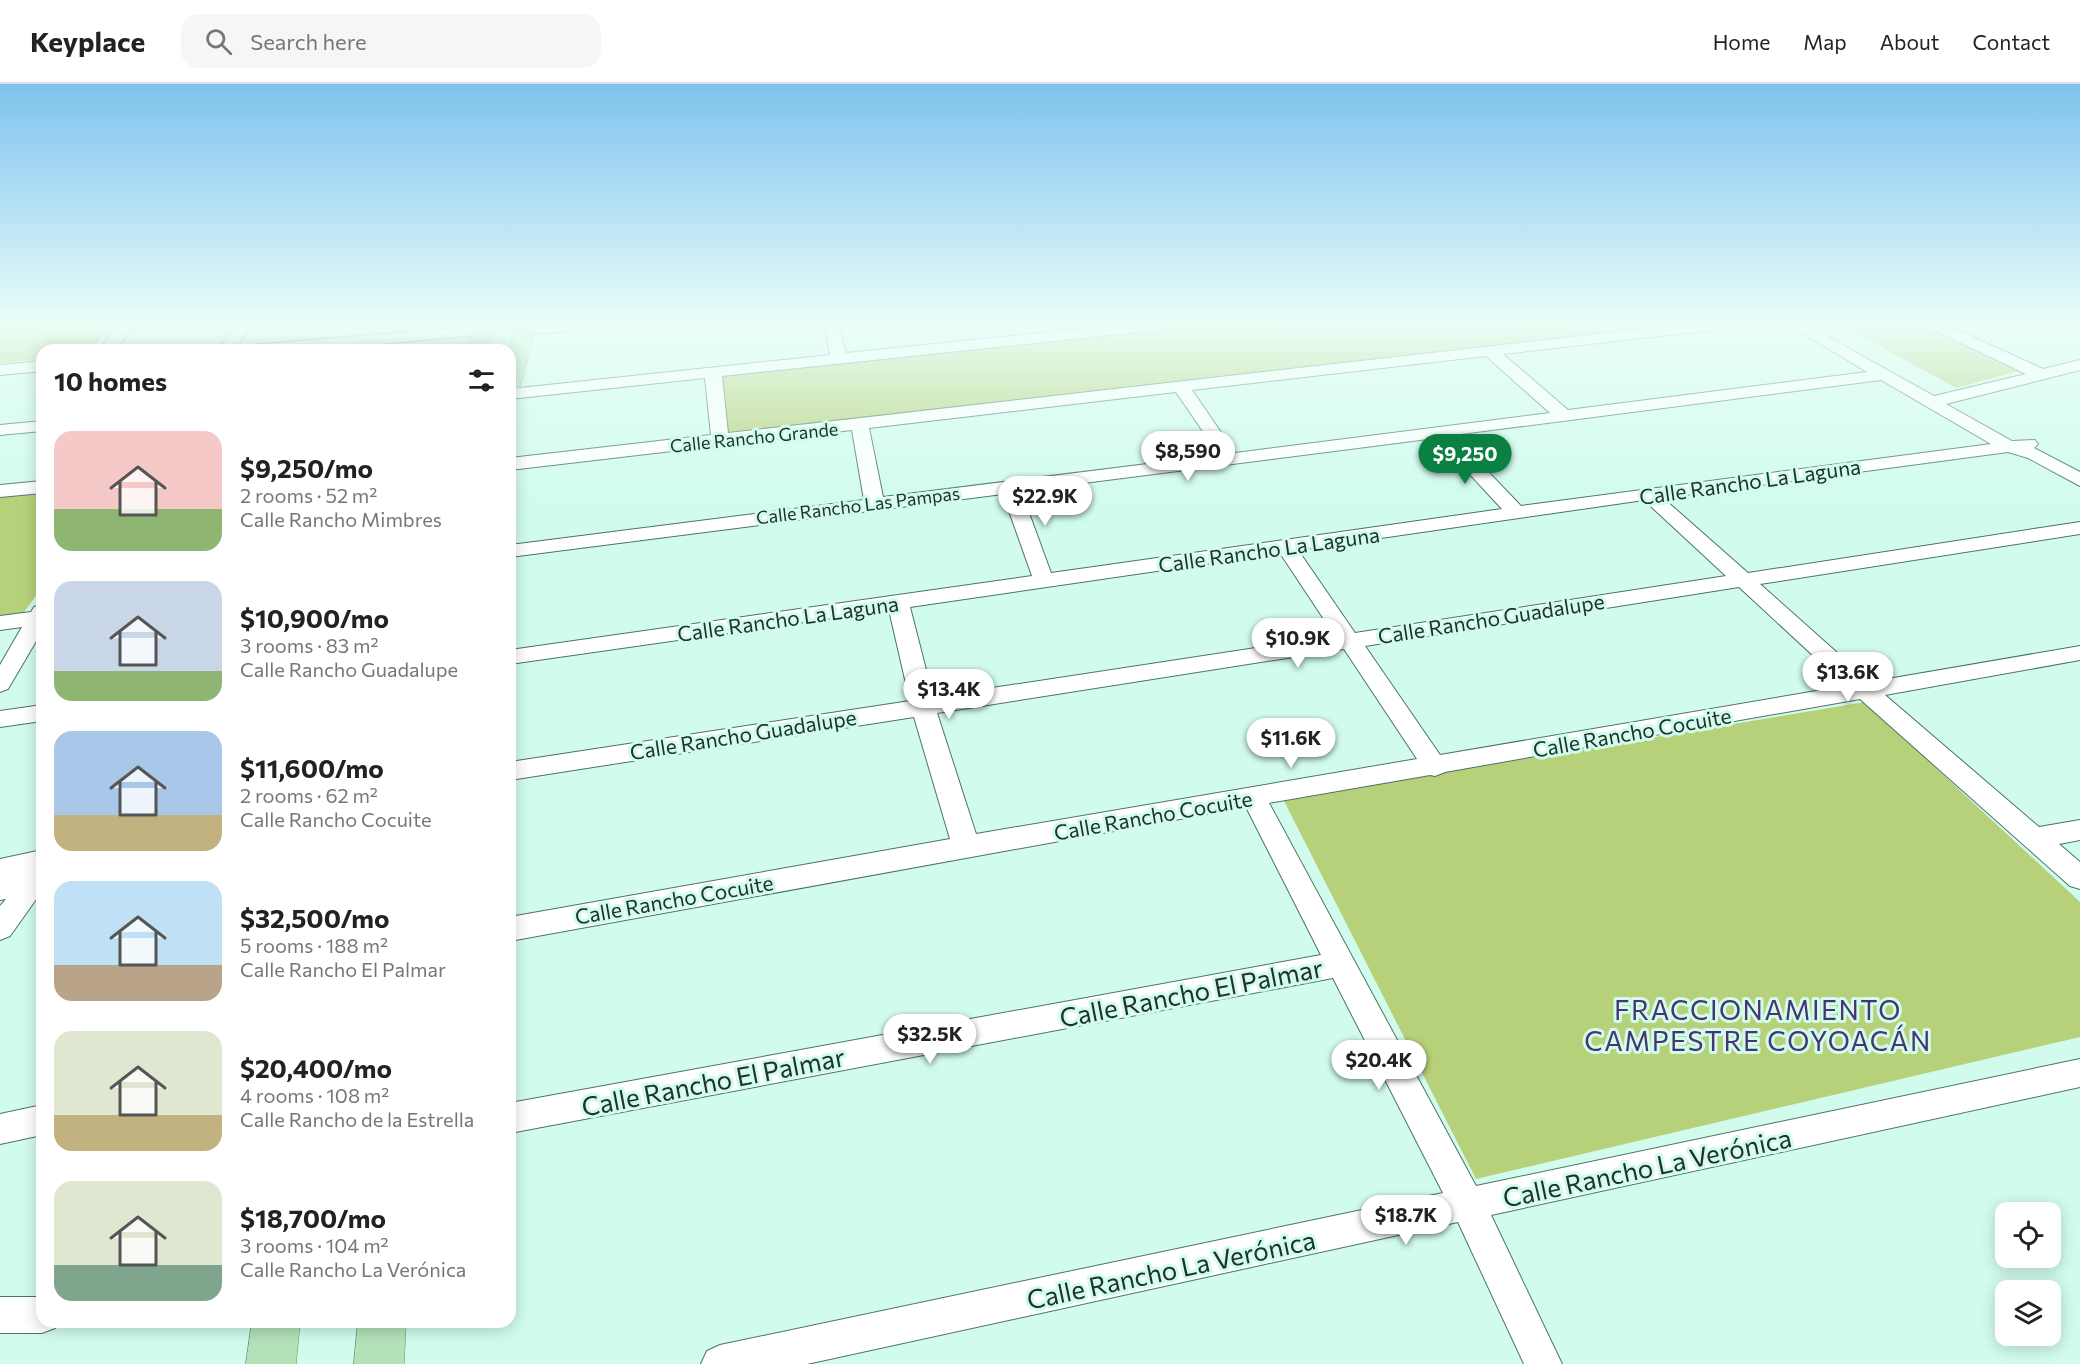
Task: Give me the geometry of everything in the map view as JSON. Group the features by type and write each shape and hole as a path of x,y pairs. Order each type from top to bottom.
{"main road":[{"path":"271,1364 275,1328"},
{"path":"379,1364 382,1328"}],"street":[{"path":"516,393 600,385"},
{"path":"714,385 720,440"},
{"name":"Calle Rancho Grande","path":"516,464 1200,385"},
{"path":"1528,385 1564,416"},
{"name":"Calle Rancho Las Pampas","path":"516,550 874,502 1808,385"},
{"path":"1901,385 2024,448 2080,480"},
{"path":"1926,385 2024,448"},
{"path":"1932,402 2003,385"},
{"path":"1181,387 1230,458"},
{"path":"860,425 874,502"},
{"path":"0,430 36,427"},
{"path":"1440,432 1517,513"},
{"name":"Calle Rancho La Laguna","path":"516,656 1648,494 2024,448"},
{"path":"1010,486 1044,582"},
{"path":"0,491 36,488"},
{"path":"1648,494 1866,692 2080,878"},
{"name":"Calle Rancho Guadalupe","path":"516,770 2080,528"},
{"path":"1286,547 1435,767"},
{"path":"898,603 923,706 966,846"},
{"path":"0,623 36,616"},
{"path":"0,684 36,622"},
{"name":"Calle Rancho Cocuite","path":"516,927 966,846 1435,767 2080,653"},
{"path":"0,719 36,714"},
{"path":"1254,798 1468,1206 1543,1364"},
{"path":"2036,838 2080,830"},
{"path":"0,870 36,874"},
{"path":"0,889 36,876"},
{"path":"0,928 36,879"},
{"name":"Calle Rancho El Palmar","path":"516,1117 1340,964"},
{"name":"Calle Rancho La Verónica","path":"720,1364 1468,1206 2080,1073"},
{"path":"0,1129 36,1121"},
{"path":"0,1315 36,1315"}],"green space":[{"path":"710,385 1150,385 713,434"},
{"path":"1950,385 1968,385 1956,388"},
{"path":"36,487 36,595 22,615 0,618 0,490"},
{"path":"1865,702 2080,902 2080,1037 1476,1179 1283,799"}],"district":[{"name":"FRACCIONAMIENTO CAMPESTRE COYOACÁN","path":"1758,1024"}]}
